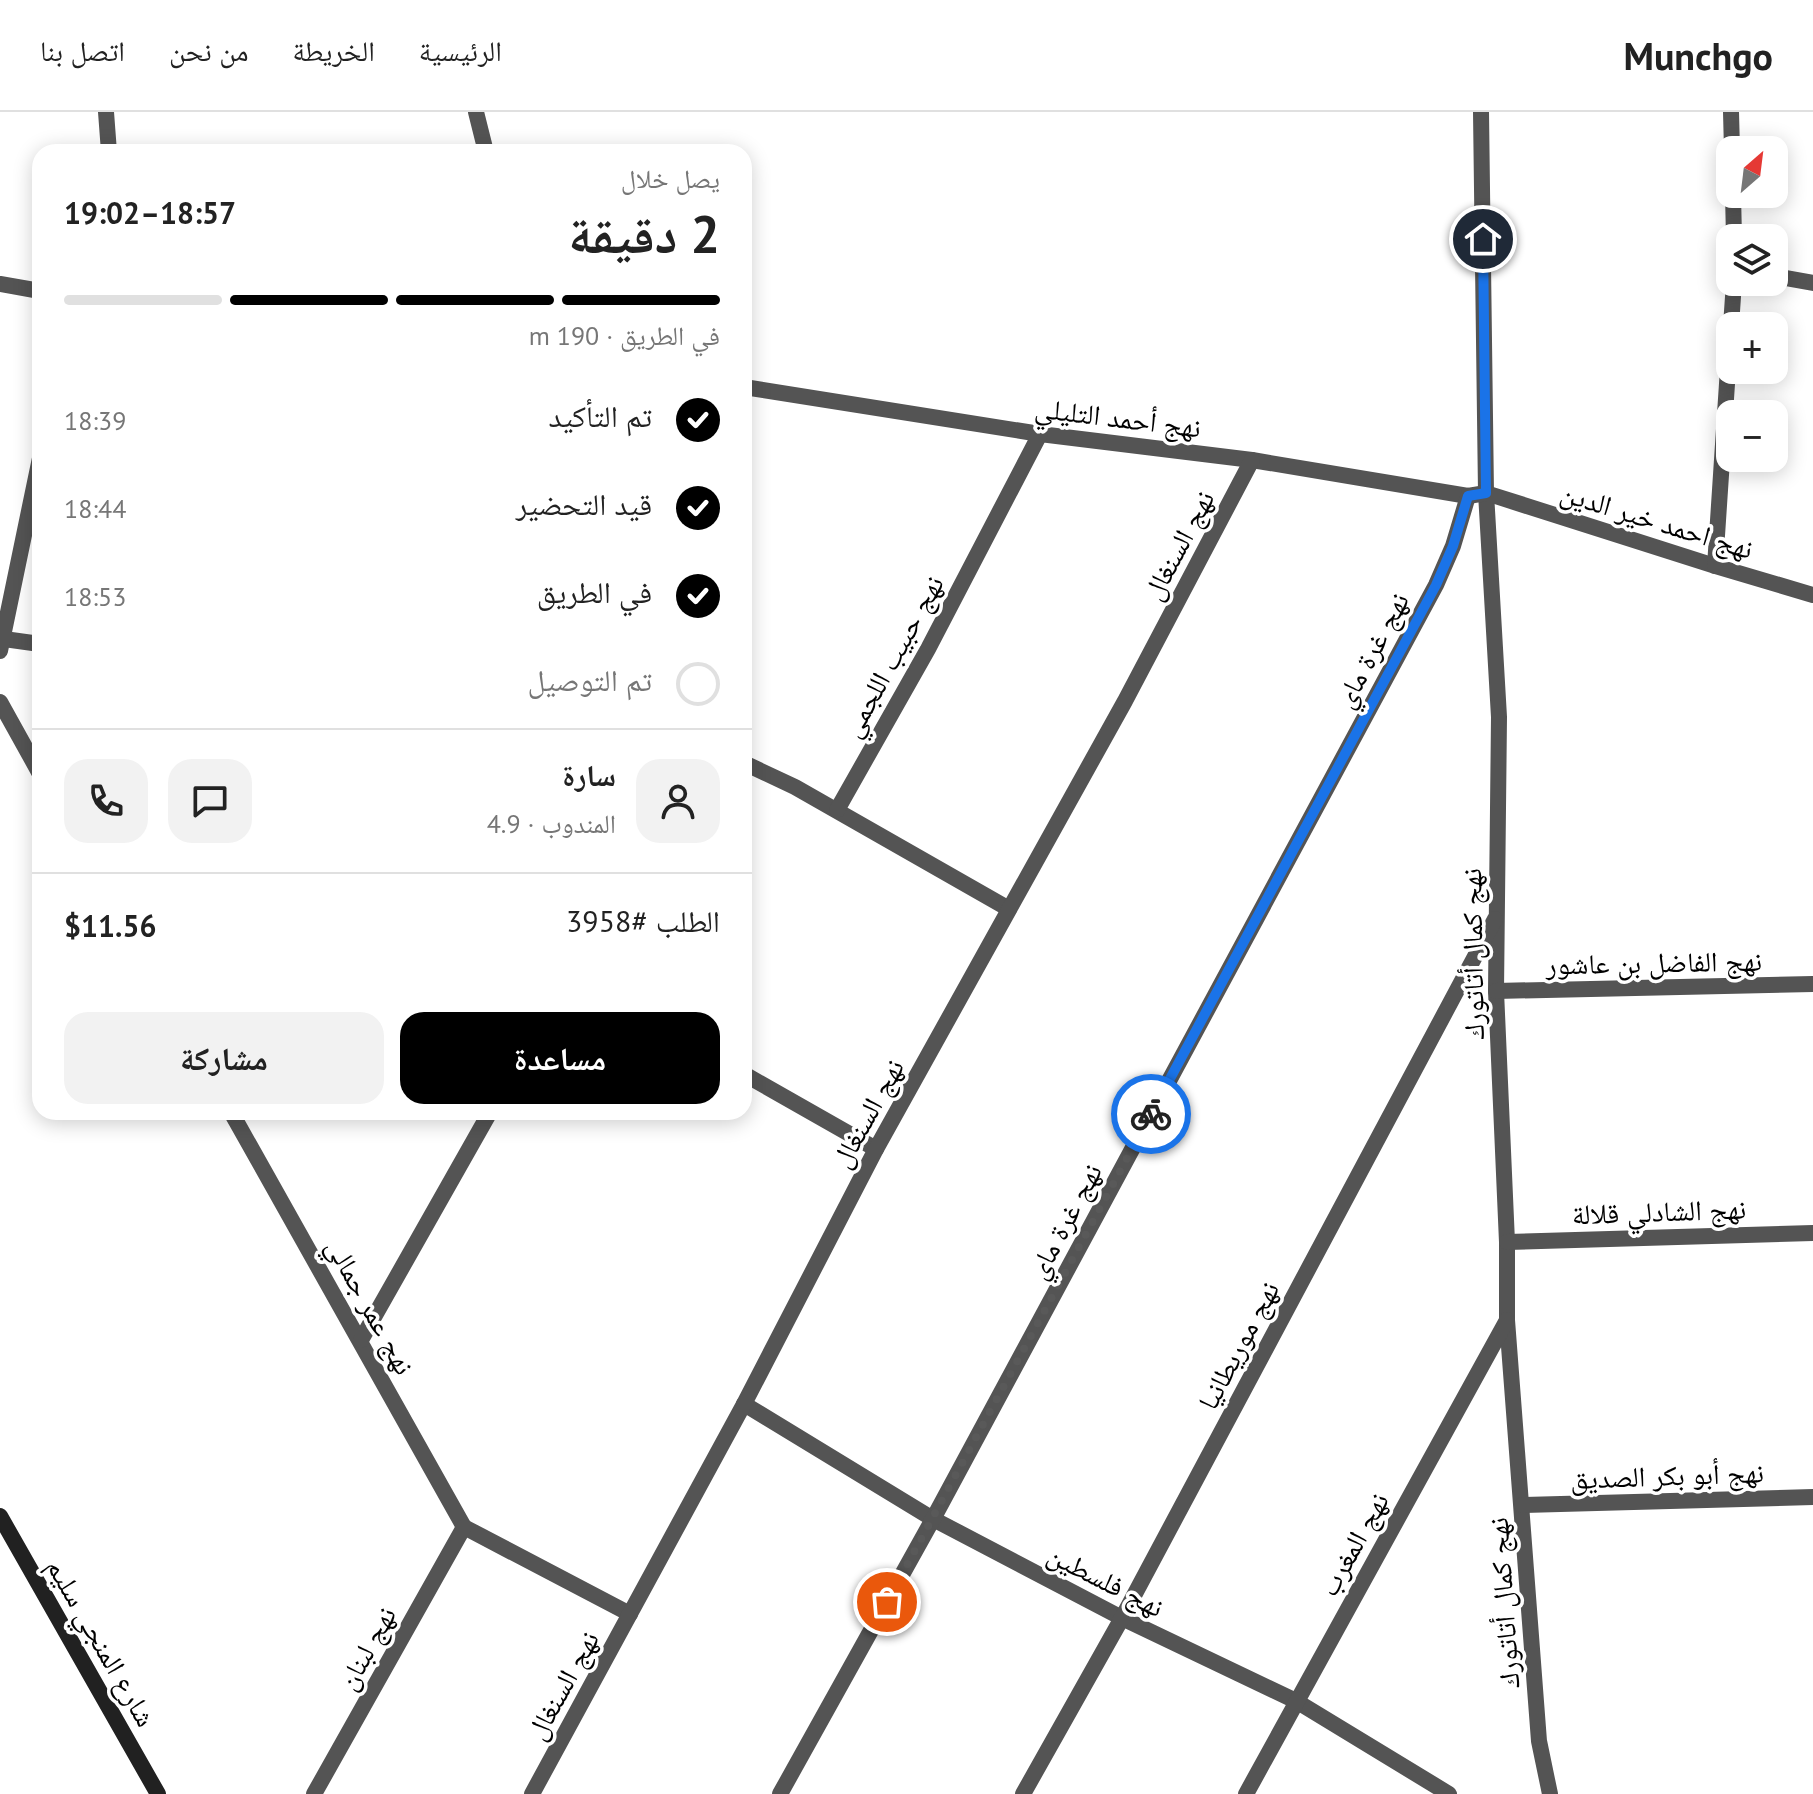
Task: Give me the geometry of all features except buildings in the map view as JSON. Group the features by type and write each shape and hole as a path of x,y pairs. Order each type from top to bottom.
{"main road":[{"name":"شارع المنجي سليم","path":"0,1516 158,1794"}],"street":[{"path":"106,112 108,144"},
{"path":"476,112 484,144"},
{"name":"نهج كمال أتاتورك","path":"1481,112 1486,493 1499,717 1496,991 1507,1242 1507,1320 1539,1741 1550,1794"},
{"path":"1731,112 1732,136"},
{"path":"1788,279 1813,283"},
{"path":"0,284 32,290"},
{"path":"1715,566 1727,384"},
{"name":"نهج أحمد التليلي","path":"752,388 1040,434 1252,460 1468,496 1486,493"},
{"name":"نهج حبيب اللجمي","path":"837,810 928,649 1040,434"},
{"name":"نهج السنغال","path":"532,1794 744,1404 876,1149 1125,701 1252,460"},
{"name":"نهج احمد خير الدين","path":"1486,493 1813,595"},
{"name":"نهج غرة ماي","path":"780,1794 933,1519 1436,585 1453,546 1468,496"},
{"path":"32,497 2,645 32,644"},
{"path":"0,702 32,760"},
{"path":"752,766 837,810 1009,909"},
{"name":"نهج موريطانيا","path":"1023,1794 1122,1618 1496,918"},
{"name":"نهج الفاضل بن عاشور","path":"1496,991 1813,984"},
{"path":"752,1079 876,1149"},
{"name":"نهج عمر جمالي","path":"236,1120 464,1527"},
{"path":"361,1340 485,1120"},
{"name":"نهج الشادلي قلالة","path":"1507,1242 1813,1233"},
{"name":"نهج المغرب","path":"1246,1794 1507,1320"},
{"name":"نهج فلسطين","path":"744,1404 933,1519 1122,1618 1296,1701 1449,1794"},
{"name":"نهج أبو بكر الصديق","path":"1522,1505 1813,1497"},
{"path":"464,1527 630,1614"},
{"name":"نهج لبنان","path":"317,1793 464,1527"}],"way so far":[{"path":"887,1602 1151,1114"}],"route":[{"path":"1151,1114 1436,585 1453,546 1468,496 1486,493 1483,239"}]}
